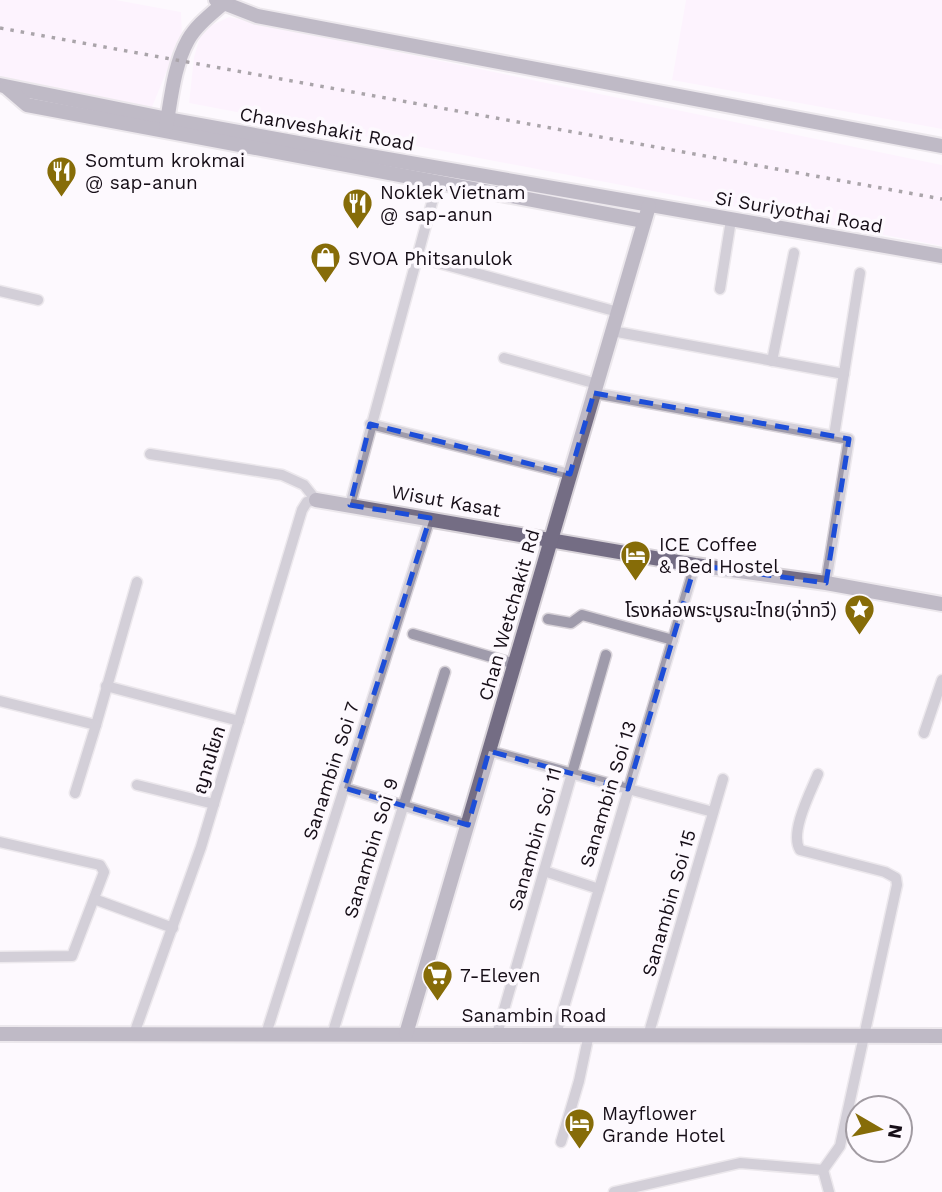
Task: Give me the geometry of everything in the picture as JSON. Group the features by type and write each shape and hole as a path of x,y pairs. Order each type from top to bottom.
{"street":[{"path":"644,221 437,184 166,126 180,60 188,40 222,1 257,16 942,146"},
{"name":"Chanveshakit Road","path":"2,88 166,126 649,206"},
{"path":"350,505 437,184"},
{"name":"Si Suriyothai Road","path":"649,206 942,256"},
{"name":"Chan Wetchakit Rd","path":"406,1034 649,206"},
{"path":"720,289 732,220"},
{"path":"772,360 794,253"},
{"path":"417,257 618,312"},
{"path":"834,436 860,273"},
{"path":"0,291 38,300"},
{"path":"612,331 844,374"},
{"path":"504,358 595,388 849,439 826,583"},
{"path":"370,424 570,474"},
{"path":"150,454 282,475 304,485 316,500"},
{"name":"Wisut Kasat","path":"316,500 942,604"},
{"name":"ญาณโยก","path":"134,1034 214,804 302,510 307,502 316,500"},
{"name":"Sanambin Soi 7","path":"266,1034 430,518"},
{"name":"Sanambin Soi 13","path":"556,1034 695,565"},
{"path":"75,793 137,582"},
{"path":"548,619 571,623 582,615 673,640"},
{"path":"413,634 515,664"},
{"name":"Sanambin Soi 11","path":"497,1034 606,654"},
{"name":"Sanambin Soi 9","path":"332,1035 444,672"},
{"path":"924,733 942,680"},
{"path":"106,686 239,721"},
{"path":"0,701 96,725"},
{"path":"489,751 713,812"},
{"path":"818,774 798,828 796,839 800,850 885,872 896,878 895,898 845,1130 840,1146 823,1170"},
{"name":"Sanambin Soi 15","path":"648,1036 723,779"},
{"path":"137,785 214,804"},
{"path":"344,788 468,825"},
{"path":"0,842 100,865 104,872 72,956 0,957"},
{"path":"544,871 599,889"},
{"path":"94,899 173,928"},
{"name":"Sanambin Road","path":"0,1034 942,1035"},
{"path":"561,1142 579,1081 589,1034"},
{"path":"614,1192 740,1163 823,1170"},
{"path":"823,1170 829,1192"}],"highlighted area":[{"path":"594,393 849,439 826,583 695,565 628,789 489,751 468,825 344,788 430,518 350,505 370,424 570,474"}],"shaded area":[{"path":"0,0 116,0 181,12 182,34 152,107 0,81"},
{"path":"686,0 942,0 942,129 672,80"},
{"path":"229,17 942,165 942,246 189,103 194,57 200,37 212,25"}],"railway":[{"path":"0,28 942,199"}],"place":[{"name":"Somtum krokmai @ sap-anun","path":"62,198"},
{"name":"Noklek Vietnam @ sap-anun","path":"357,230"},
{"name":"SVOA Phitsanulok","path":"325,285"},
{"name":"ICE Coffee & Bed Hostel","path":"636,582"},
{"name":"โรงหล่อพระบูรณะไทย(จ่าทวี)","path":"860,637"},
{"name":"7-Eleven","path":"437,1002"},
{"name":"Mayflower Grande Hotel","path":"579,1151"}]}
